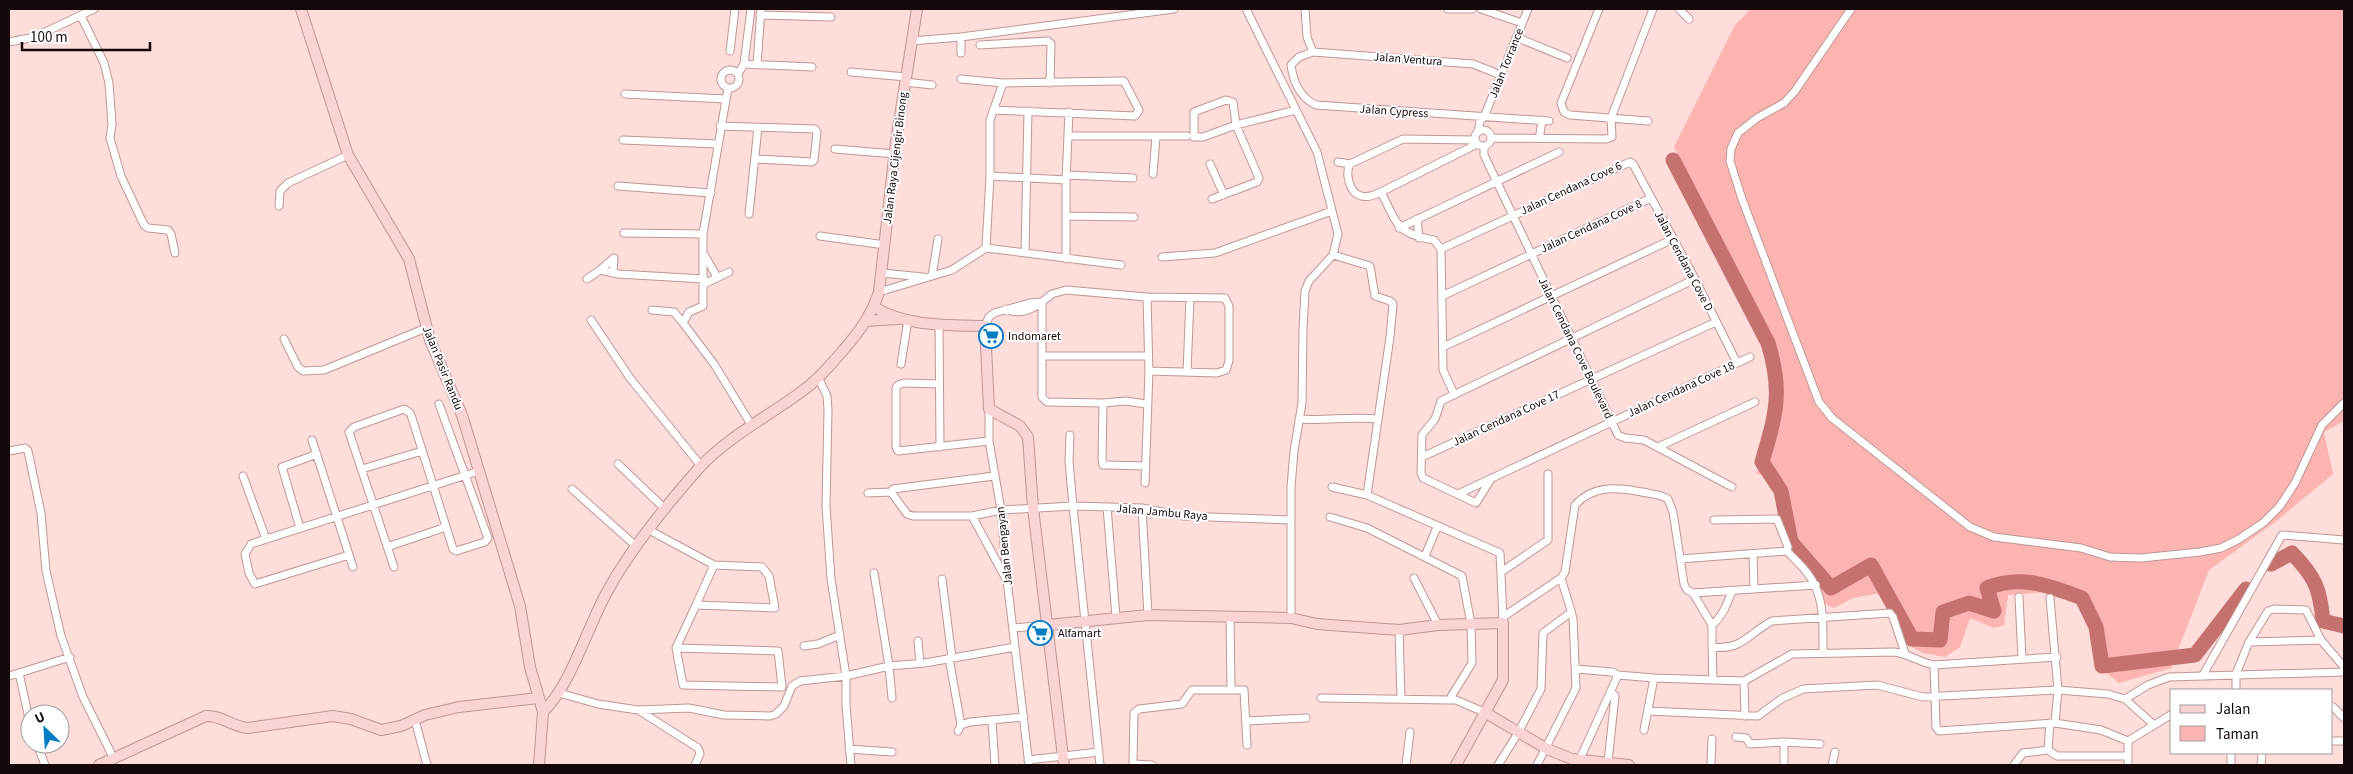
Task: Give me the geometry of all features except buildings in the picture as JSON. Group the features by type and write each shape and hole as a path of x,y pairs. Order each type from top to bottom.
{"street":[{"path":"9,42 35,38 94,9"},
{"name":"Jalan Pasir Randu","path":"300,9 348,155 409,259 426,328 462,415 520,606 530,667 543,712"},
{"path":"730,51 735,9"},
{"path":"728,88 734,87 738,83 738,74 744,64 751,9"},
{"name":"Jalan Raya Cijengir Binong","path":"543,712 559,693 608,590 665,509 701,466 752,426 803,391 818,377 866,322 874,307 882,273 895,154 917,9"},
{"path":"911,41 961,37 1122,12 1174,9"},
{"path":"1246,9 1317,152 1338,234 1333,256 1309,281 1305,291 1302,329 1303,379 1300,419 1294,451 1291,520 1291,618"},
{"path":"1305,9 1307,37 1313,52"},
{"path":"1448,9 1472,9"},
{"path":"1481,9 1522,23"},
{"name":"Jalan Torrance","path":"1479,143 1480,121 1484,117 1528,9"},
{"path":"1599,9 1561,103 1564,112 1570,116 1648,121"},
{"path":"1478,132 1482,130 1490,135 1612,138 1611,118 1652,9"},
{"path":"1679,9 1689,18"},
{"path":"1851,9 1784,104 1757,118 1738,134 1731,149 1730,162 1742,200 1819,402 1832,418 1910,478 1955,517 1970,527 1994,537 2081,548 2110,557 2160,558 2221,548 2263,523 2280,506 2296,483 2322,425 2344,403"},
{"path":"757,65 761,12 831,17"},
{"path":"81,16 104,63 109,83 112,124 110,138 121,176 144,225 148,228 168,230 171,234 175,253"},
{"path":"961,37 961,53"},
{"path":"1516,37 1566,58"},
{"path":"980,45 1048,41 1051,44 1050,84"},
{"name":"Jalan Ventura","path":"1313,52 1473,64 1501,76"},
{"name":"Jalan Cypress","path":"1313,52 1299,57 1291,65 1292,80 1303,95 1316,105 1545,121 1540,134"},
{"path":"744,64 812,67"},
{"path":"728,88 721,82 722,74 730,70 738,74"},
{"path":"850,72 905,79 932,85"},
{"path":"961,79 1003,83 1050,84 1124,82 1139,110 1135,116 993,110"},
{"path":"986,248 990,176 989,132 993,110 1003,83"},
{"path":"652,310 689,312 703,306 703,234 728,88"},
{"path":"625,94 725,99"},
{"path":"1212,199 1259,180 1236,125 1234,104 1231,100 1194,112 1194,137 1203,137 1236,125 1296,110"},
{"path":"1025,253 1028,111"},
{"path":"1066,259 1066,178 1070,112"},
{"path":"1479,143 1374,195 1362,196 1356,194 1347,177 1346,170 1350,164 1402,139 1479,143 1488,144 1490,135 1489,125 1484,117"},
{"path":"720,126 815,129 817,132 814,160 812,162 755,159"},
{"path":"749,214 758,127"},
{"path":"1068,136 1187,136"},
{"path":"1153,174 1156,137"},
{"path":"623,140 717,144"},
{"name":"Jalan Cendana Cove Boulevard","path":"1479,143 1618,435 1625,438 1644,440 1732,486"},
{"path":"835,149 895,154"},
{"path":"1399,228 1559,152"},
{"path":"279,206 280,191 288,183 348,155"},
{"path":"1338,162 1350,164"},
{"name":"Jalan Cendana Cove D","path":"1630,162 1633,164 1672,239 1696,279 1737,363"},
{"name":"Jalan Cendana Cove 6","path":"1441,249 1630,162"},
{"path":"1210,164 1224,195"},
{"path":"990,176 1133,178"},
{"path":"618,186 711,193"},
{"path":"1381,192 1399,228 1420,238 1434,240 1441,249 1444,370 1454,394"},
{"name":"Jalan Cendana Cove 8","path":"1442,296 1651,198"},
{"path":"1162,257 1215,253 1332,211"},
{"path":"1067,216 1134,217"},
{"path":"1417,219 1420,238"},
{"path":"624,233 703,234"},
{"path":"820,236 885,245"},
{"path":"929,277 938,239"},
{"path":"1443,347 1672,239"},
{"path":"879,292 952,270 986,248 1121,265"},
{"path":"703,254 717,277"},
{"path":"1333,256 1370,266 1374,296 1390,300 1393,304 1390,337 1366,494"},
{"path":"587,279 614,258 613,273"},
{"path":"600,270 704,282 729,272"},
{"path":"882,273 929,277"},
{"path":"1491,479 1476,503 1423,478 1424,431 1435,419 1441,400 1696,279"},
{"path":"866,322 903,320 985,326 989,317 994,312 1042,302 1052,294 1066,290 1147,297 1224,298 1228,302 1229,361 1226,370 1217,373 1148,371"},
{"path":"1145,483 1148,371 1147,297"},
{"path":"1187,372 1190,298"},
{"path":"1042,302 1042,397 1044,400 1126,401 1146,404"},
{"path":"874,307 903,320"},
{"path":"674,312 714,364 752,426"},
{"path":"683,323 689,312"},
{"path":"591,320 630,378 701,466"},
{"path":"901,364 903,320"},
{"name":"Jalan Cendana Cove 17","path":"1422,457 1716,322"},
{"path":"939,324 940,447"},
{"name":"Jalan Bengayan","path":"985,326 990,441 994,476 1001,510 1007,580 1029,763"},
{"path":"284,339 298,367 303,370 324,370 426,328"},
{"path":"1042,356 1148,356"},
{"name":"Jalan Cendana Cove 18","path":"1458,494 1750,357"},
{"path":"818,377 827,396 826,506 831,579 846,676 851,765"},
{"path":"939,384 898,384 896,388 896,447 898,451 990,441"},
{"path":"1103,402 1103,464 1145,466"},
{"path":"1658,447 1755,402"},
{"path":"394,567 349,432 350,429 404,409 410,413 454,550 485,542 488,538 439,404"},
{"path":"989,410 1020,426 1028,437 1033,508 1063,761"},
{"path":"1300,419 1323,421 1378,419"},
{"path":"1070,436 1069,461 1073,506 1100,765"},
{"path":"312,440 353,567"},
{"path":"9,451 25,448 28,450 41,513 46,571 61,636 70,656 83,697 114,759"},
{"path":"362,469 422,451"},
{"path":"300,528 282,467 318,454"},
{"path":"618,464 665,509"},
{"path":"349,555 255,584 249,573 245,554 251,544 479,472"},
{"path":"1501,572 1548,540 1548,474"},
{"path":"243,476 266,539"},
{"path":"868,493 892,492 893,489 994,476"},
{"path":"1332,487 1366,494 1500,553 1503,680 1456,765"},
{"path":"1014,628 1148,615 1291,618 1318,624 1399,630 1503,620 1561,578 1565,572 1575,505 1581,499 1601,489 1628,488 1662,495 1668,499 1673,512 1684,584 1693,593 1712,625 1713,680"},
{"path":"572,489 637,547"},
{"name":"Jalan Jambu Raya","path":"892,492 909,515 972,516 1001,510 1073,506 1142,508 1183,516 1291,520"},
{"path":"1107,507 1116,617"},
{"path":"1142,508 1148,615"},
{"path":"972,516 1007,580"},
{"path":"1330,517 1367,528 1462,576 1471,624 1472,663 1449,700"},
{"path":"1714,520 1777,520 1788,547 1787,551"},
{"path":"388,548 446,527"},
{"path":"1425,556 1438,527"},
{"path":"649,530 714,565 762,567 769,576 775,608 696,605"},
{"path":"2203,675 2282,535 2344,540"},
{"path":"1680,559 1725,554 1787,551 1800,563 1816,586 1823,618 1824,652"},
{"path":"1753,554 1754,589"},
{"path":"676,648 778,651 782,687 683,685 676,648 714,565"},
{"path":"874,572 889,666 892,698"},
{"path":"1414,578 1438,626"},
{"path":"1537,765 1547,750 1576,688 1572,614 1561,578"},
{"path":"942,579 950,658 960,728 1024,717"},
{"path":"1693,593 1816,586"},
{"path":"1712,625 1720,619 1732,591"},
{"path":"2019,597 2022,658"},
{"path":"2048,750 2058,690 2050,598"},
{"path":"2236,689 2236,674 2249,642 2268,611 2274,609 2306,610 2321,640 2344,667"},
{"path":"1498,765 1518,733 1541,689 1543,633 1568,613 1572,614"},
{"path":"1712,646 1726,649 1744,642 1758,629 1772,621 1890,613 1905,653"},
{"path":"1230,616 1231,689"},
{"path":"1399,630 1401,698"},
{"path":"804,646 818,644 840,635"},
{"path":"2249,642 2321,640"},
{"path":"918,641 920,663"},
{"path":"559,693 598,704 638,710 689,708 724,715 770,716 776,714 784,706 795,683 846,676 889,666 920,663 1016,647"},
{"path":"1576,669 1654,678 1744,680 1792,654 1824,652 1905,653 1918,662 1934,665 2056,657"},
{"path":"9,676 70,656"},
{"path":"1934,665 1936,727 1939,731 2053,723 2101,730 2128,741"},
{"path":"2125,699 2148,685 2169,676 2344,672"},
{"path":"18,673 25,704"},
{"path":"1573,762 1611,692 1618,675"},
{"path":"1644,730 1654,678"},
{"path":"1744,680 1745,716"},
{"path":"1648,711 1745,716 1762,714 1781,699 1804,689 1877,685 1902,693 1936,697 2058,690 2108,694 2125,699 2153,724"},
{"path":"1152,765 1134,764 1132,762 1134,713 1137,710 1182,704 1192,690 1244,690 1247,745"},
{"path":"1608,762 1616,696 1611,692"},
{"path":"99,765 206,716 217,717 238,727 248,728 333,716 351,719 381,730 391,729 425,715 459,708 538,698"},
{"path":"1321,698 1456,700 1486,713 1547,750 1573,762 1608,762 1628,765"},
{"path":"2333,709 2344,718"},
{"path":"638,710 698,748 700,754 695,765"},
{"path":"539,765 543,712"},
{"path":"2128,741 2170,715"},
{"path":"1246,721 1306,718"},
{"path":"415,720 427,765"},
{"path":"992,721 995,765"},
{"path":"1406,765 1410,732"},
{"path":"1736,738 1746,738 1750,744 1784,742 1820,744"},
{"path":"1710,765 1712,739"},
{"path":"2128,741 2128,765"},
{"path":"1784,742 1784,765"},
{"path":"849,749 892,752"},
{"path":"2014,765 2023,753 2048,750 2057,756 2128,756"},
{"path":"1029,763 1063,761 1099,752"},
{"path":"1832,765 1835,752"}],"green space":[{"path":"1751,9 2344,9 2344,421 2324,432 2333,474 2275,522 2209,570 2171,668 2119,683 2097,665 2093,638 2081,604 2045,592 2008,595 2004,625 1994,628 1970,618 1960,647 1945,657 1923,653 1910,646 1886,592 1853,598 1834,608 1823,603 1814,574 1782,538 1778,502 1766,477 1756,473 1776,439 1781,390 1775,354 1760,317 1674,147 1735,25"}],"waterway":[{"path":"1673,160 1768,343 1773,360 1776,403 1762,462 1781,491 1791,542 1831,588 1871,565 1912,639 1940,640 1943,612 1969,603 1994,611 1987,588 1999,584 2023,582 2058,589 2082,598 2096,627 2102,666 2195,655 2246,589"},
{"path":"2271,564 2292,553 2306,569 2315,584 2320,600 2323,621 2344,626"}],"place":[{"name":"Indomaret","path":"991,336"},
{"name":"Alfamart","path":"1040,633"}]}
